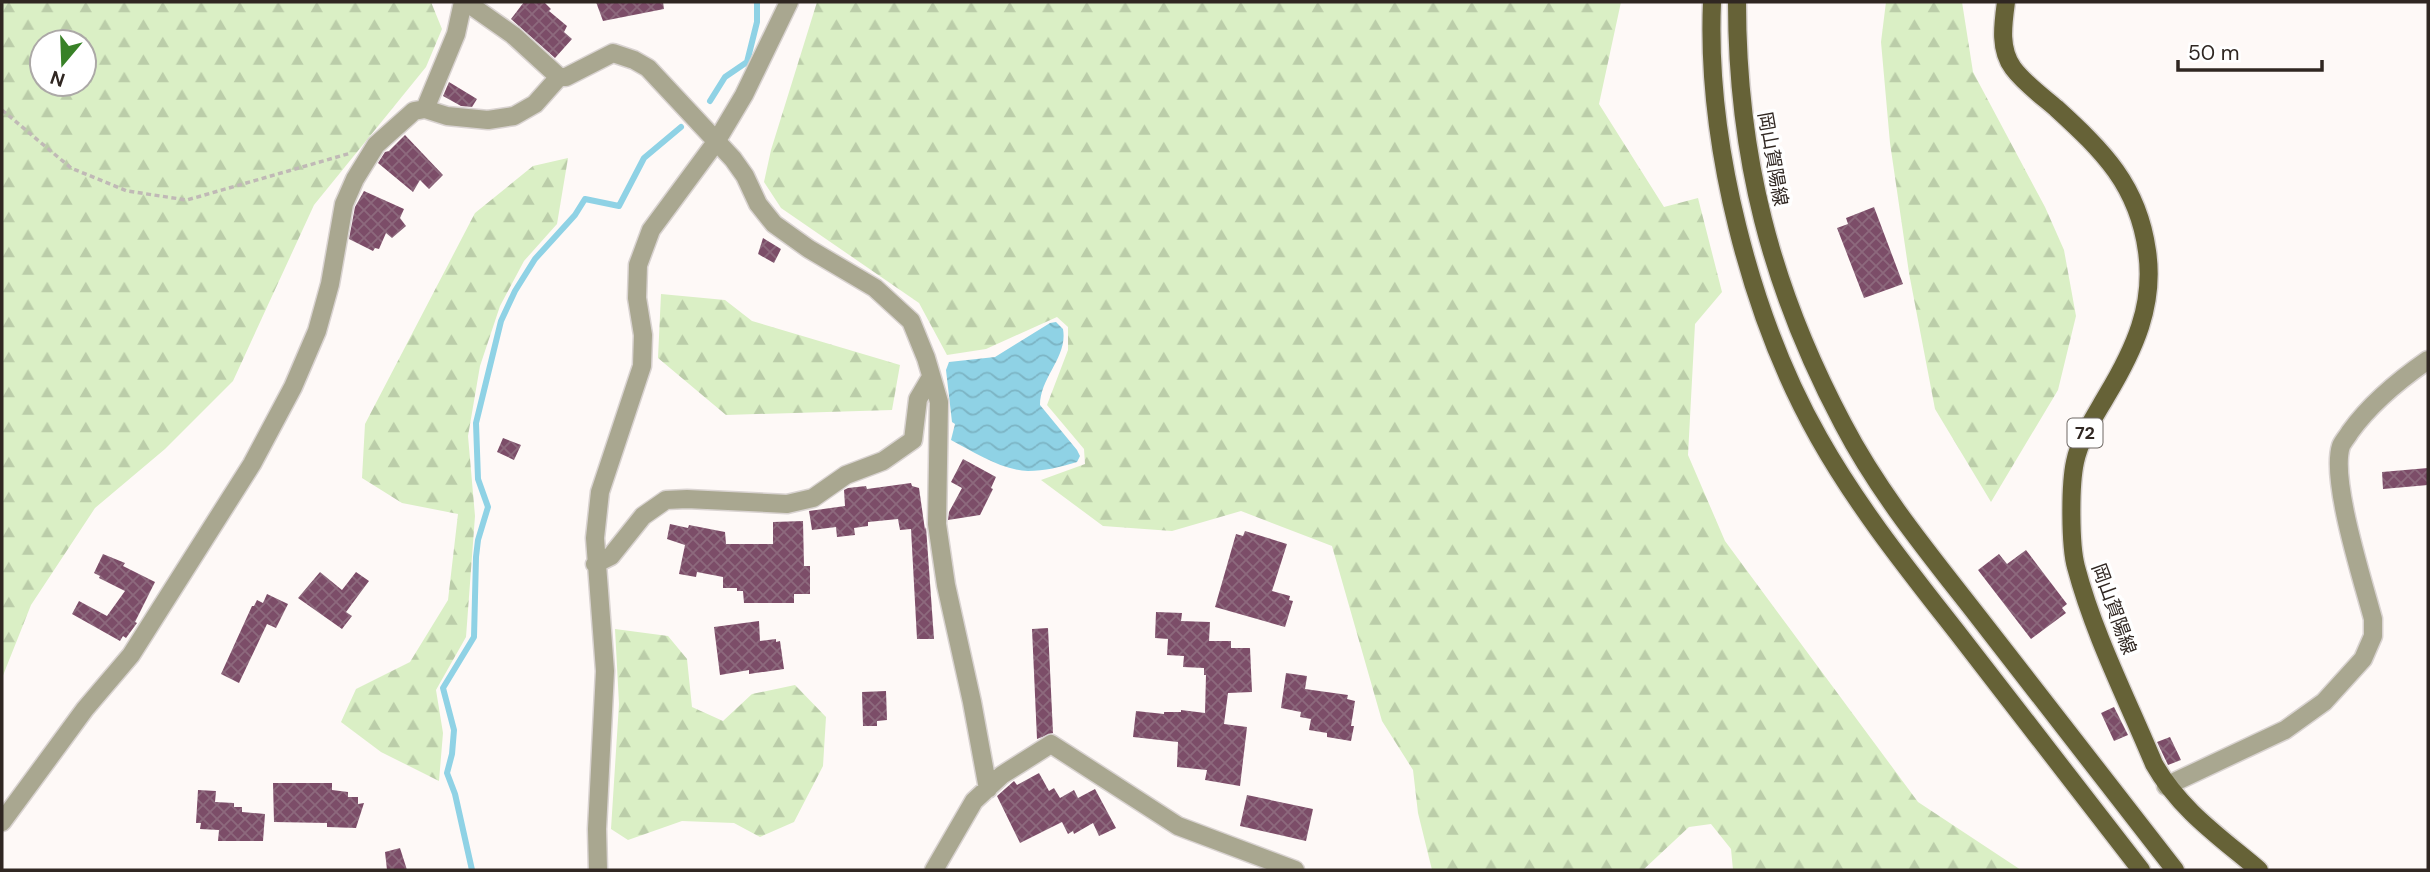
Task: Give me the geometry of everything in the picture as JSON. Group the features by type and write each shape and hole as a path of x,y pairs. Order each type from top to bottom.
{"main road":[{"path":"1713,2 1711,38 1720,134 1731,202 1749,270 1777,350 1818,437 1865,514 2141,870"},
{"name":"岡山賀陽線","path":"1737,2 1744,129 1755,194 1771,254 1801,338 1843,425 1889,501 2175,870"},
{"name":"岡山賀陽線","path":"2006,2 2004,46 2012,67 2094,143 2120,176 2139,211 2148,253 2149,297 2136,341 2087,429 2075,461 2071,503 2075,564 2093,621 2166,786 2182,805 2259,870"}],"street":[{"path":"425,108 456,34 465,2 513,36 559,77 566,77 613,52 634,60 648,68 733,159 758,204 774,224 809,249 875,288 911,321 939,402 937,524 946,585 988,789"},
{"path":"598,870 597,829 606,671 595,538 600,492 642,366 643,335 638,298 638,265 651,230 716,142 744,95 789,2"},
{"path":"2,822 85,709 131,655 251,464 293,387 317,331 330,284 344,204 355,179 376,145 414,111 425,108 447,116 488,120 514,116 535,104 559,77"},
{"path":"2166,786 2285,730 2324,702 2363,659 2373,636 2373,619 2343,503 2341,446 2360,419 2396,383 2428,360"},
{"path":"596,564 611,556 643,516 666,500 788,504 813,498 846,475 883,461 913,440 918,399 931,377"},
{"path":"934,870 974,801 1002,775 1051,744 1178,825 1295,870"}],"path":[{"path":"2,110 71,168 127,191 187,200 376,145"}],"green space":[{"path":"2,2 431,2 442,29 426,67 314,205 233,381 165,449 95,508 31,605 2,678"},
{"path":"817,2 1621,2 1599,104 1664,207 1698,198 1722,292 1695,324 1688,455 1725,541 1918,802 2021,870 1733,870 1731,849 1711,824 1689,827 1643,870 1432,870 1418,813 1413,770 1382,721 1332,546 1241,511 1172,531 1103,526 1041,480 1085,464 1084,449 1047,405 1068,350 1068,327 1057,317 986,349 947,355 919,303 781,208 764,182 771,150"},
{"path":"1886,2 1962,2 1973,72 2045,207 2064,250 2076,316 2058,390 1991,502 1935,409 1909,273 1890,143 1881,42"},
{"path":"568,158 557,224 524,261 500,306 480,366 468,436 475,516 466,637 436,690 443,733 439,781 381,752 341,722 356,689 410,662 448,600 458,514 402,503 362,478 365,424 475,213 533,166"},
{"path":"661,294 725,300 752,321 900,365 892,410 726,415 658,358"},
{"path":"615,629 668,636 687,659 692,707 723,721 752,694 795,685 826,717 823,766 794,822 760,837 734,823 682,821 628,840 611,829 619,704"}],"water":[{"path":"1056,322 1063,329 1062,349 1044,385 1040,405 1077,450 1080,456 1077,462 1040,470 1018,470 988,460 951,440 955,424 952,422 946,370 949,362 995,357 1050,323"}],"building":[{"path":"524,2 544,2 551,9 549,11 567,26 564,32 572,39 555,58 511,19"},
{"path":"596,2 663,2 664,9 603,21"},
{"path":"449,82 477,99 472,107 461,106 443,96"},
{"path":"405,135 443,175 429,189 420,180 413,192 378,163 385,152"},
{"path":"364,191 404,209 400,218 406,226 392,238 386,233 379,249 375,248 373,251 349,239 355,207"},
{"path":"1874,207 1903,284 1864,298 1837,228 1848,224 1846,218"},
{"path":"763,238 781,249 774,263 758,254"},
{"path":"503,438 521,445 514,460 497,452"},
{"path":"963,459 996,477 980,515 948,520 949,512 962,488 951,482"},
{"path":"2428,468 2428,485 2383,489 2382,472"},
{"path":"911,483 919,488 925,530 926,527 934,639 917,639 911,529 900,530 898,519 868,522 868,526 854,528 855,535 837,537 836,527 812,530 809,511 845,506 844,490 848,488 866,486 867,489"},
{"path":"803,521 804,566 810,566 810,594 794,594 794,603 744,603 743,591 723,588 723,577 697,572 696,577 679,574 685,545 667,539 670,524 725,532 726,544 773,544 773,522"},
{"path":"1245,531 1287,544 1272,591 1290,596 1289,600 1293,601 1285,627 1215,607 1236,534 1243,536"},
{"path":"2026,550 2067,604 2062,608 2066,613 2031,639 1978,570 1999,554 2007,564"},
{"path":"103,554 125,563 123,566 155,582 135,622 137,623 126,638 123,636 120,641 72,614 79,601 107,616 125,591 94,573"},
{"path":"320,572 342,590 356,572 369,581 346,612 352,616 342,629 298,598"},
{"path":"267,594 288,604 276,628 267,624 239,683 221,674 252,606 257,600 263,603"},
{"path":"1156,612 1182,613 1181,621 1210,622 1209,641 1231,641 1231,648 1250,648 1252,692 1228,693 1224,724 1247,727 1240,786 1205,780 1207,770 1177,767 1178,742 1133,737 1136,711 1164,714 1181,710 1205,713 1204,668 1183,667 1184,656 1167,655 1168,639 1155,638"},
{"path":"759,621 760,641 780,641 784,669 749,674 749,670 720,675 714,627"},
{"path":"1048,628 1053,733 1037,739 1032,629"},
{"path":"1286,673 1307,676 1305,689 1348,695 1347,699 1355,701 1351,741 1327,737 1327,733 1309,730 1311,719 1300,717 1301,712 1281,708"},
{"path":"886,691 887,720 877,721 877,726 863,726 862,692"},
{"path":"2114,707 2128,735 2114,741 2101,713"},
{"path":"2170,737 2181,760 2168,765 2157,742"},
{"path":"1039,773 1049,791 1054,788 1060,798 1074,790 1078,798 1095,789 1116,828 1099,836 1093,823 1074,834 1073,831 1068,834 1062,822 1020,843 997,796 1014,781 1017,785"},
{"path":"273,783 332,783 332,790 348,792 348,797 358,797 358,804 364,803 356,828 327,827 327,823 274,822"},
{"path":"198,790 216,791 215,802 234,803 234,807 242,807 242,812 265,814 263,841 218,841 219,830 200,829 201,823 196,823"},
{"path":"1247,795 1313,809 1306,841 1240,826"},
{"path":"400,848 407,870 387,870 385,852"}],"waterway":[{"path":"710,101 725,77 747,62 757,22 757,2"},
{"path":"472,870 455,794 447,773 454,730 443,688 474,637 476,557 488,507 478,479 476,423 501,321 515,291 535,259 575,215 585,199 619,206 644,158 681,127"}]}
